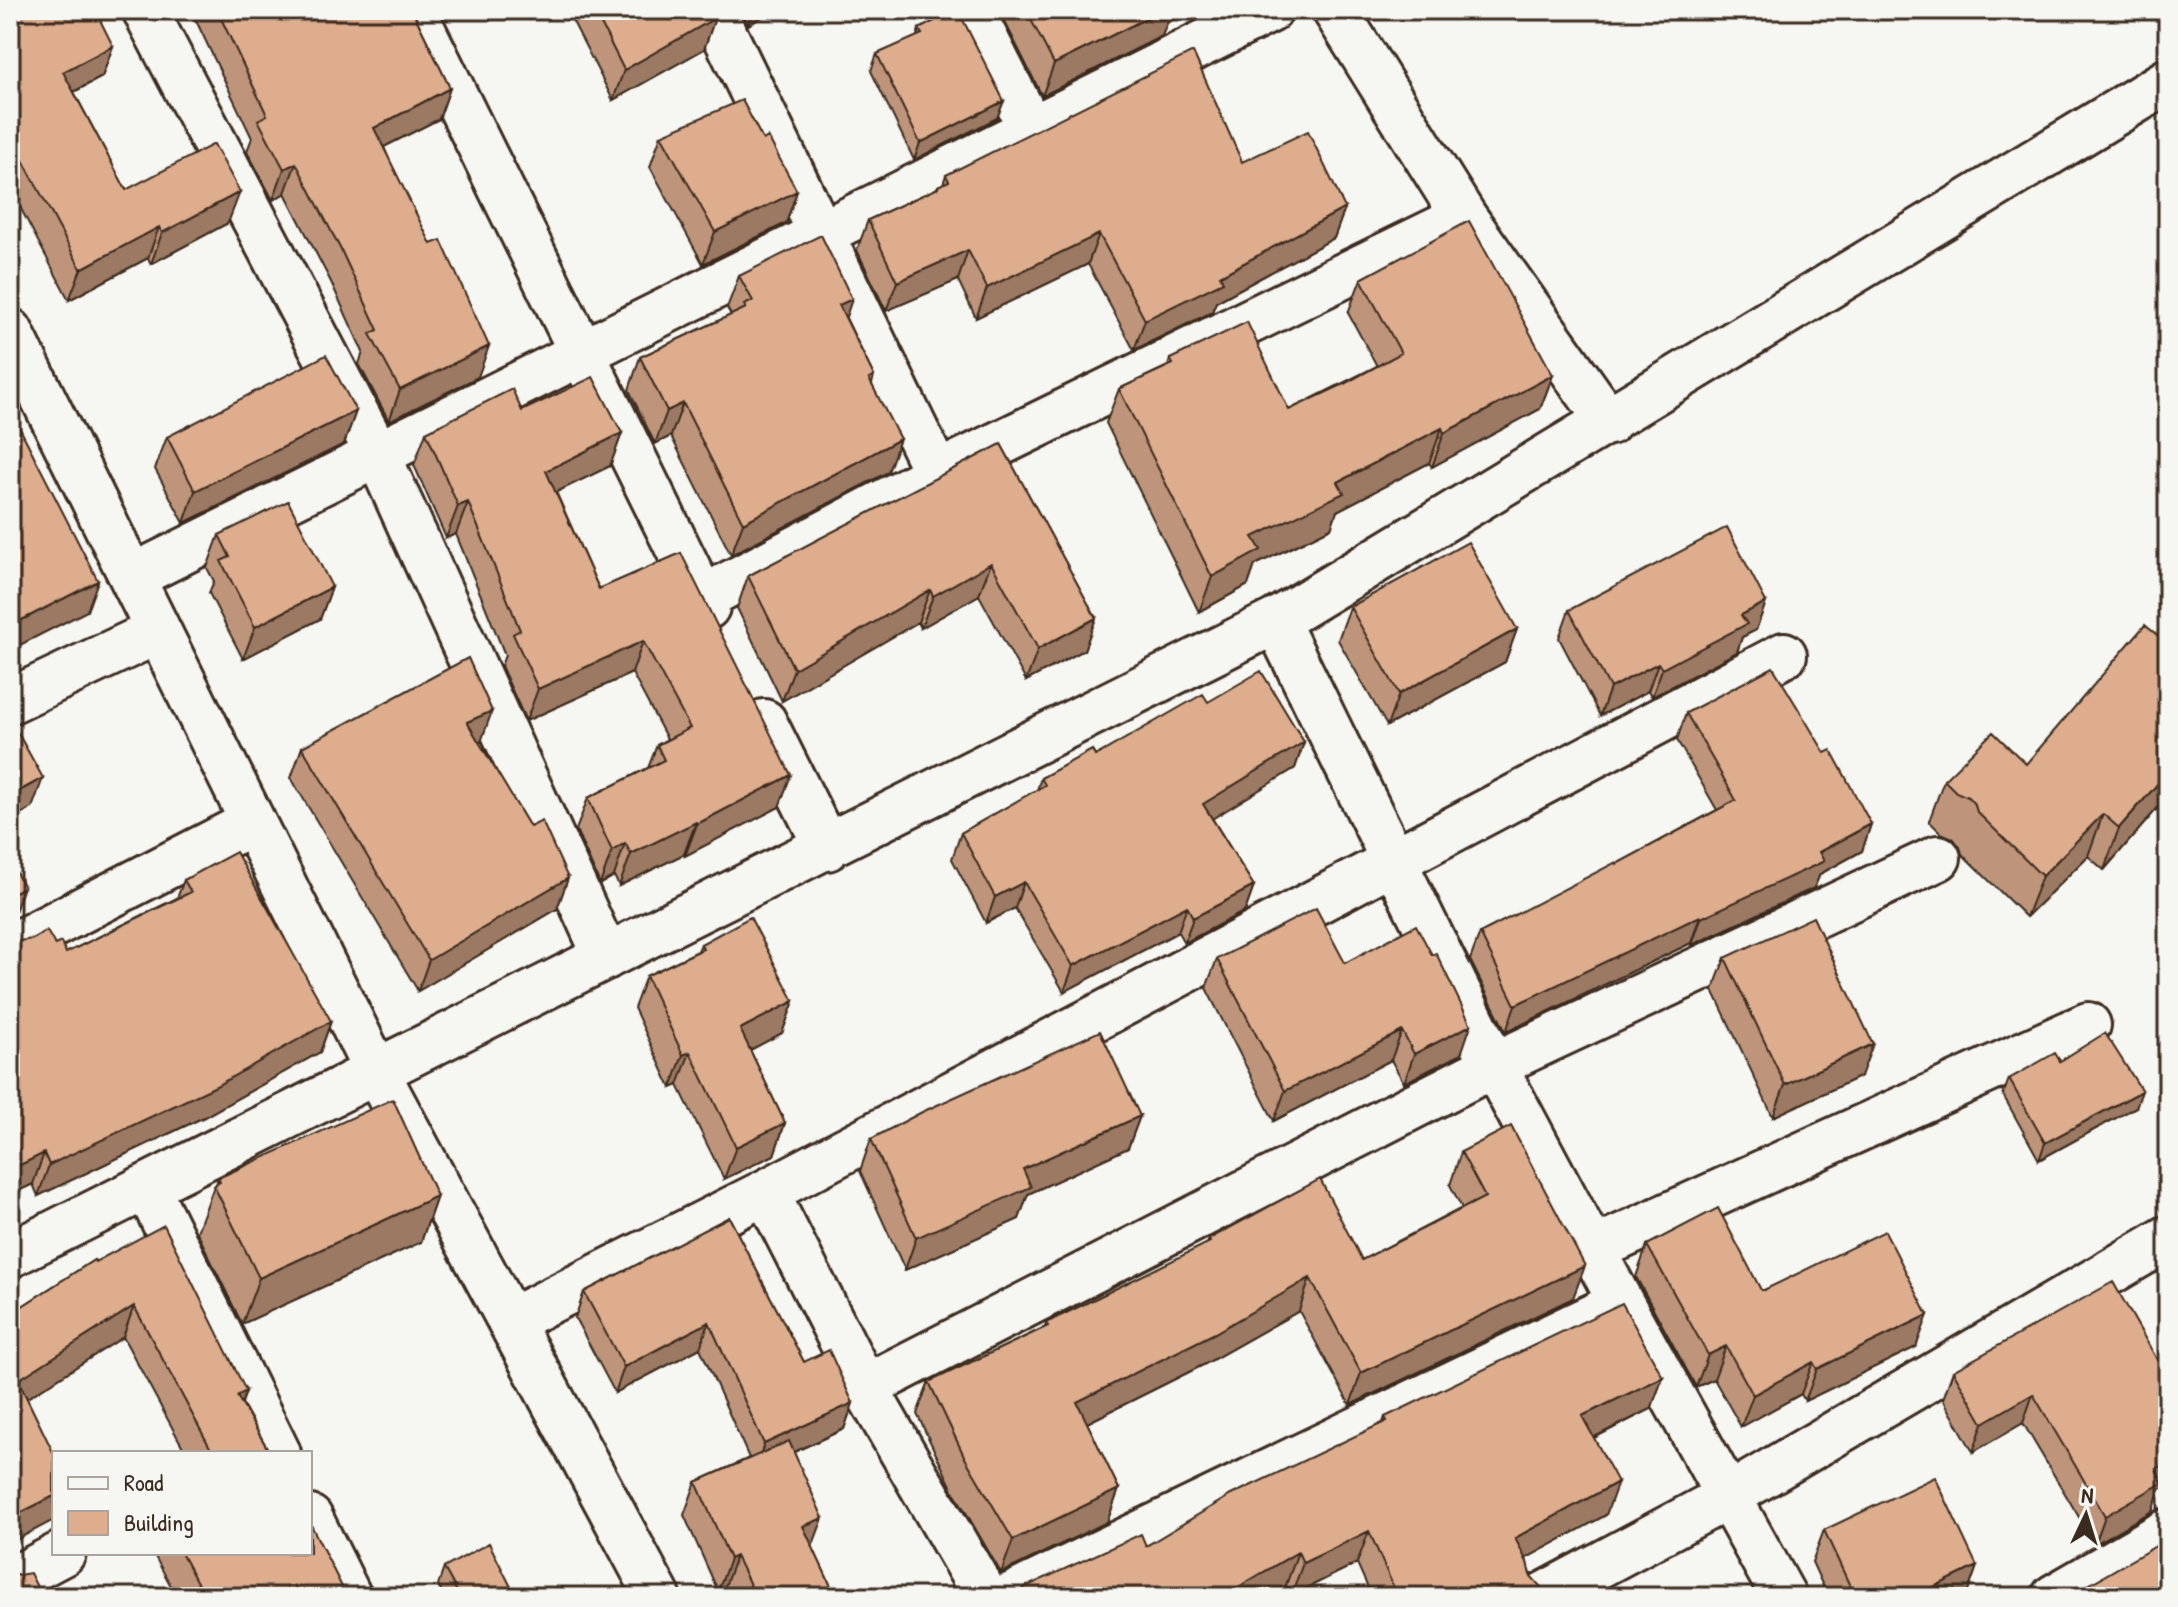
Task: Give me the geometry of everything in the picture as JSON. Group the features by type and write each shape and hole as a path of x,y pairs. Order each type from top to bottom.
{"street":[{"path":"145,10 378,455 606,957"},
{"path":"413,10 724,640"},
{"path":"713,10 937,474"},
{"path":"971,10 1031,129"},
{"path":"132,577 1270,10"},
{"path":"1335,10 1464,217 1609,422"},
{"path":"10,1255 1276,621 2168,81"},
{"path":"703,598 937,474 1464,217"},
{"path":"10,331 28,410 132,577 377,1073 658,1597"},
{"path":"1276,621 1494,1065 1592,1250 1784,1597"},
{"path":"10,701 158,631"},
{"path":"510,1321 766,1192 1784,655"},
{"path":"744,682 827,848"},
{"path":"10,947 253,822"},
{"path":"865,1387 1494,1065 1938,858"},
{"path":"1592,1250 2088,1025"},
{"path":"147,1187 267,1449"},
{"path":"766,1192 865,1387 986,1597"},
{"path":"1540,1597 1727,1497 2168,1238"},
{"path":"1008,1597 1621,1303"},
{"path":"312,1522 349,1597"},
{"path":"2054,1597 2168,1531"},
{"path":"10,1581 59,1555"}],"building":[{"path":"10,10 95,10 113,46 63,72 126,190 214,144 240,192 162,233 159,227 81,269 10,136"},
{"path":"217,10 412,10 450,88 374,128 431,244 441,240 489,346 400,390 370,334 378,330 296,163 284,169 258,120 267,115"},
{"path":"594,10 711,10 715,18 624,70"},
{"path":"958,10 1004,101 920,143 877,54 922,34 919,29"},
{"path":"1026,10 1163,10 1054,64"},
{"path":"1193,52 1242,162 1308,131 1345,208 1220,276 1223,282 1145,320 1099,234 987,288 968,250 897,282 868,220 938,188 949,181 946,175"},
{"path":"742,100 763,140 768,137 797,191 715,232 661,135"},
{"path":"1469,221 1553,375 1444,433 1442,428 1338,482 1344,493 1253,537 1261,550 1212,577 1119,389 1173,364 1170,359 1247,322 1289,410 1344,384 1401,353 1361,279"},
{"path":"821,235 852,299 839,305 874,376 869,379 900,439 743,523 683,403 667,411 640,357 746,308 744,305 753,301 739,276"},
{"path":"326,355 356,411 195,491 167,437"},
{"path":"593,377 622,433 546,471 599,589 681,553 791,775 631,854 625,843 612,851 588,798 664,760 657,745 690,728 643,641 538,689 513,634 520,630 468,502 458,506 426,432 512,389 522,411"},
{"path":"10,409 98,581 10,626"},
{"path":"1001,444 1096,618 1038,649 991,563 933,596 930,590 794,669 748,576"},
{"path":"288,501 332,587 255,627 221,561 230,557 219,535"},
{"path":"1727,527 1766,602 1741,615 1747,624 1662,669 1658,663 1610,688 1569,610"},
{"path":"1468,542 1517,629 1399,694 1350,607"},
{"path":"2145,625 2168,644 2168,772 2119,828 2103,814 2042,876 1977,812 1968,797 1956,792 1944,780 1993,732 2026,764"},
{"path":"468,658 492,711 467,722 530,827 542,821 568,878 429,960 302,747"},
{"path":"1773,667 1825,753 1831,750 1871,824 1819,852 1824,861 1700,916 1515,1005 1480,933 1736,800 1686,713"},
{"path":"1261,671 1304,742 1203,804 1254,886 1193,918 1187,906 1073,966 1024,882 995,897 961,833 1045,785 1041,778 1092,750 1095,756 1203,694 1208,702"},
{"path":"10,719 43,778 10,796"},
{"path":"236,852 331,1021 216,1086 49,1165 44,1153 10,1170 10,938 19,941 33,939 47,931 55,945 61,942 66,953 191,892 184,880"},
{"path":"10,861 24,887 10,894"},
{"path":"1316,908 1345,963 1416,925 1432,955 1436,953 1471,1025 1414,1054 1402,1031 1285,1091 1217,959"},
{"path":"750,917 794,1001 740,1029 785,1123 736,1147 690,1052 683,1055 646,976 703,949 701,944"},
{"path":"1813,917 1873,1044 1785,1085 1725,958"},
{"path":"1100,1031 1140,1116 1023,1169 1031,1187 916,1238 871,1139 922,1112"},
{"path":"2105,1033 2142,1091 2045,1143 2009,1079 2055,1053 2060,1061"},
{"path":"393,1099 437,1196 259,1278 214,1186 220,1182 218,1178"},
{"path":"1511,1126 1585,1266 1361,1373 1310,1278 1215,1333 1077,1402 1119,1489 1013,1540 965,1458 929,1382 1048,1326 1046,1323 1210,1242 1209,1239 1320,1179 1362,1260 1485,1197 1461,1152"},
{"path":"1718,1208 1761,1290 1885,1231 1928,1315 1817,1369 1813,1362 1753,1395 1726,1346 1708,1355 1647,1245"},
{"path":"729,1217 804,1362 829,1350 853,1403 764,1444 709,1322 624,1367 584,1292"},
{"path":"164,1225 246,1391 237,1396 269,1451 212,1451 134,1306 18,1380 53,1451 52,1497 10,1518 10,1314 95,1262"},
{"path":"2113,1282 2159,1363 2168,1359 2168,1462 2156,1469 2162,1483 2105,1516 2033,1394 1983,1423 1953,1371"},
{"path":"1622,1303 1663,1377 1582,1416 1618,1482 1515,1538 1530,1575 1546,1597 1398,1597 1369,1531 1303,1563 1298,1552 1221,1597 1027,1597 1023,1588 1141,1534 1146,1546 1231,1495"},
{"path":"789,1441 823,1518 803,1526 836,1597 756,1597 736,1556 730,1559 696,1482"},
{"path":"1935,1477 1977,1566 1913,1597 1855,1597 1824,1530"},
{"path":"312,1527 347,1597 183,1597 200,1588 182,1555 312,1555"},
{"path":"2168,1539 2168,1597 2037,1597 2050,1591 2063,1596 2076,1592"},
{"path":"489,1543 516,1597 460,1597 444,1568"},
{"path":"10,1572 19,1575 30,1573 42,1597 10,1597"}]}
